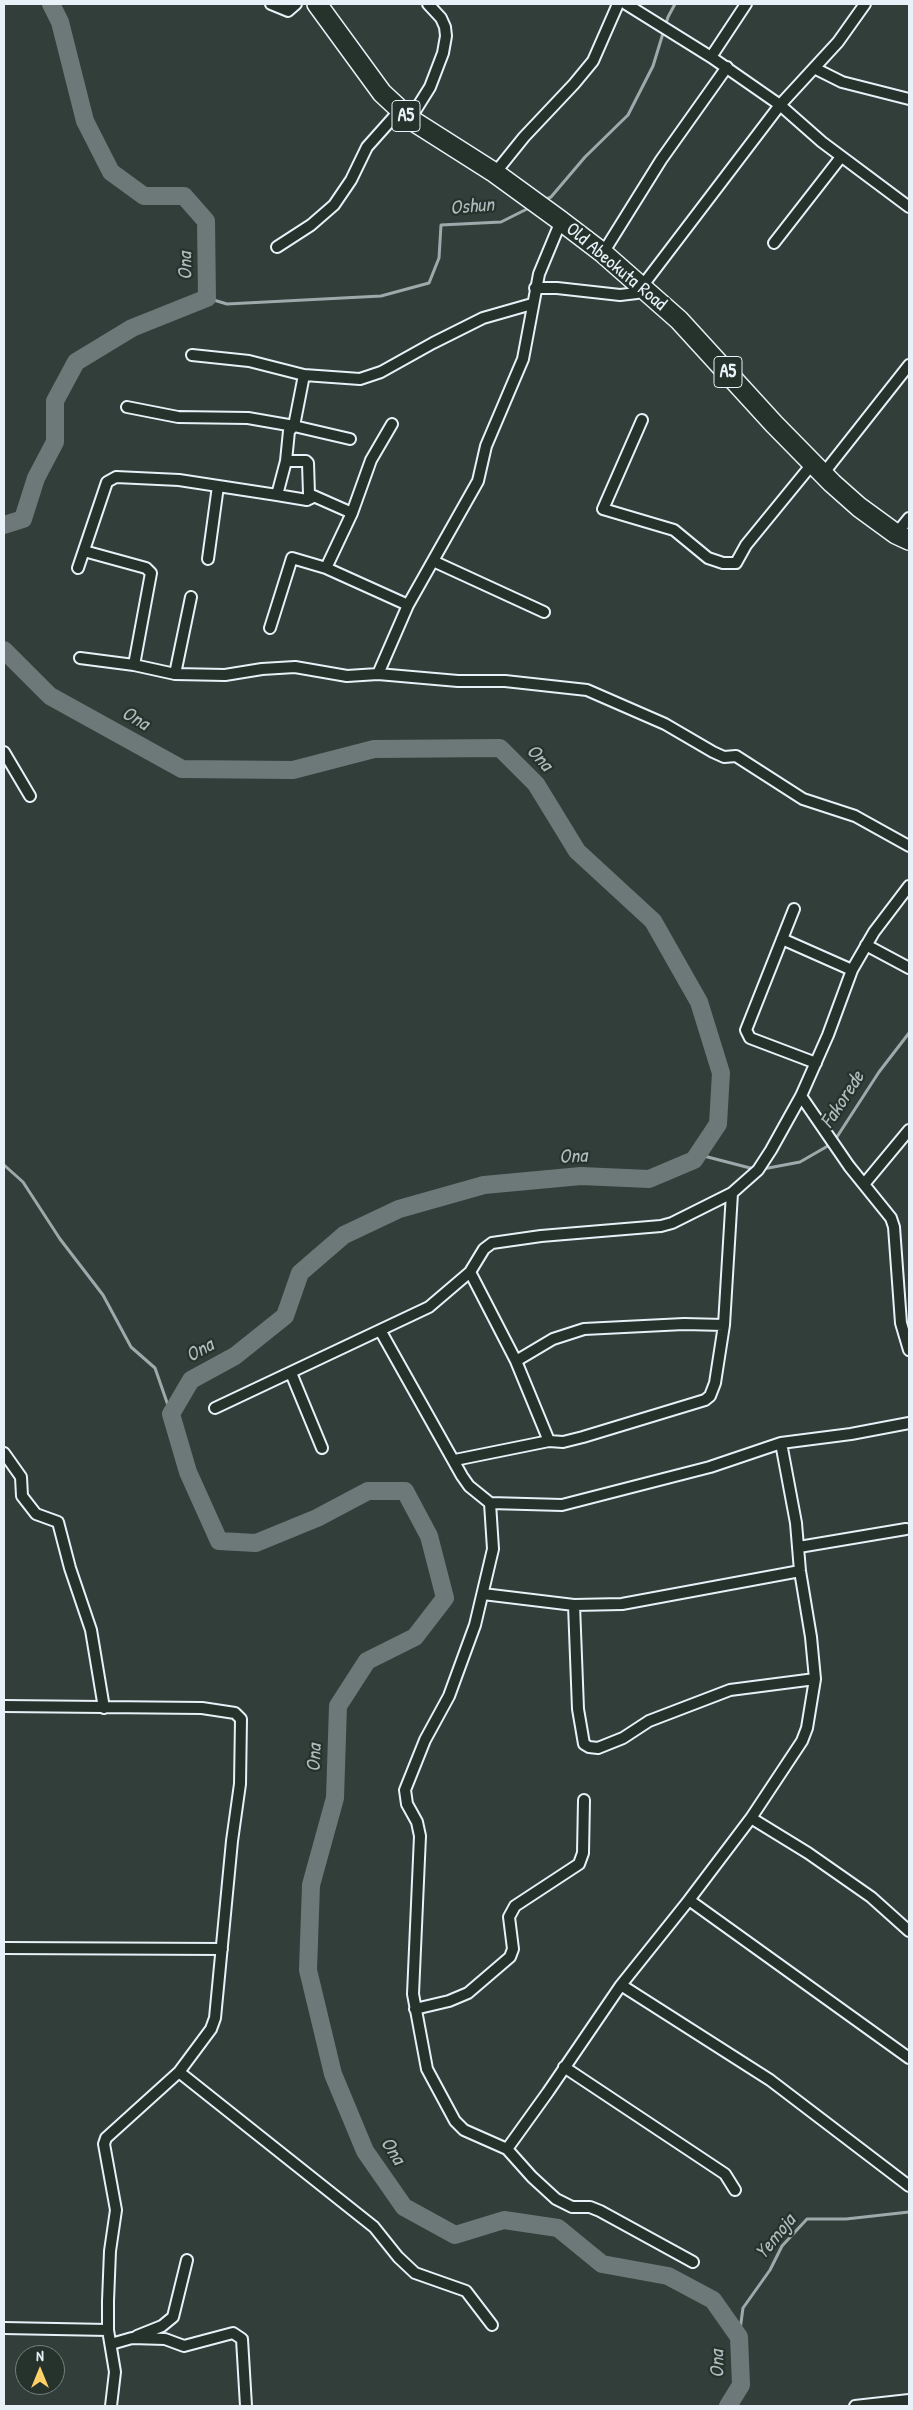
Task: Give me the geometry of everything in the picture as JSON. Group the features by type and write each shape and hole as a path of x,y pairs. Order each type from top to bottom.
{"highway":[{"name":"Old Abeokuta Road","path":"317,4 382,92 405,114 494,173 603,254 679,320 818,469 859,507 903,537"}],"street":[{"path":"271,4 288,11 296,4"},
{"path":"277,247 311,226 334,205 351,180 367,146 405,114 430,87 443,52 445,27 441,18 428,4"},
{"path":"494,173 524,136 574,84 593,61 618,4"},
{"path":"626,4 727,67 780,105 841,157 909,206"},
{"path":"711,57 746,4"},
{"path":"535,288 556,288 626,295 637,293 654,268 780,105 838,42 865,4"},
{"path":"603,254 661,160 727,67"},
{"path":"814,68 842,82 909,99"},
{"path":"774,243 841,157"},
{"path":"378,674 408,605 478,481 486,446 523,359 535,288 551,242 561,221"},
{"path":"192,355 249,361 304,375 360,379 381,372 483,318 532,304"},
{"path":"642,420 603,509 674,530 708,558 723,563 736,563 746,545 818,469 909,365"},
{"path":"276,495 286,462 289,431 294,426 304,375"},
{"path":"127,407 178,417 248,418 350,439"},
{"path":"326,568 352,513 371,460 392,424"},
{"path":"286,462 306,461 308,463 309,494 352,513"},
{"path":"78,568 107,482 116,477 179,480 306,500 313,497"},
{"path":"208,559 218,486"},
{"path":"903,537 909,518"},
{"path":"84,552 146,568 151,573 134,664"},
{"path":"270,628 292,558 326,568 408,605"},
{"path":"433,561 544,612"},
{"path":"175,674 191,597"},
{"path":"80,658 134,664 175,674 225,675 262,669 295,667 347,676 378,674 466,682 535,683 587,690 650,716 724,757 736,756 804,799 854,816 909,846"},
{"path":"4,752 30,796"},
{"path":"215,1408 429,1307 470,1272 484,1249 492,1244 541,1236 661,1226 672,1223 732,1193 758,1170 801,1096 816,1063 852,970 874,932 909,886"},
{"path":"794,909 746,1030 750,1038 816,1063"},
{"path":"782,939 852,970"},
{"path":"866,945 909,968"},
{"path":"801,1096 849,1166 886,1210 894,1227 901,1323 909,1350"},
{"path":"865,1183 909,1130"},
{"path":"900,1142 909,1149"},
{"path":"455,1460 550,1441 563,1442 583,1437 705,1400 710,1396 716,1383 724,1325 732,1193"},
{"path":"470,1272 516,1361 550,1441"},
{"path":"516,1361 553,1339 584,1329 684,1324 724,1325"},
{"path":"380,1330 469,1486 490,1503 539,1506 562,1505 710,1467 781,1444 909,1423"},
{"path":"291,1373 322,1448"},
{"path":"507,2149 620,1985 752,1818 802,1741 811,1714 815,1679 811,1637 800,1571 799,1547 781,1444"},
{"path":"4,1453 21,1477 22,1496 36,1514 58,1522 70,1568 92,1630 104,1708"},
{"path":"490,1503 494,1538 483,1594 449,1696 425,1740 405,1790 407,1804 417,1822 420,1836 413,1994 427,2069 455,2121 464,2130 507,2149 532,2177 563,2204 572,2208 590,2208 600,2211 693,2262"},
{"path":"799,1547 906,1529"},
{"path":"483,1594 574,1605 622,1604 800,1571"},
{"path":"574,1605 578,1709 584,1744 589,1747 598,1748 623,1738 649,1721 730,1690 815,1679"},
{"path":"4,1706 202,1708 232,1712 240,1716 240,1784 232,1841 214,2018 211,2029 179,2072 106,2138 104,2144 116,2210 110,2251 108,2330 115,2372 111,2406"},
{"path":"415,2008 449,2001 468,1993 510,1957 513,1949 508,1925 509,1917 515,1906 579,1864 582,1853 584,1800"},
{"path":"752,1818 808,1853 871,1897 909,1931"},
{"path":"689,1900 909,2058"},
{"path":"4,1948 222,1950"},
{"path":"620,1985 770,2080 909,2186"},
{"path":"564,2067 725,2174 735,2190"},
{"path":"179,2072 374,2227 389,2248 415,2272 466,2291 492,2325"},
{"path":"111,2344 162,2326 173,2317 187,2260"},
{"path":"4,2328 108,2330"},
{"path":"132,2338 165,2339 184,2346 233,2333 239,2335 242,2339 246,2406"},
{"path":"855,2406 909,2400"}],"waterway":[{"name":"Ona","path":"4,525 23,519 36,478 55,442 55,401 76,362 132,328 207,298 206,221 184,196 144,196 111,172 85,121 60,22 51,4"},
{"name":"Oshun","path":"544,200 551,197 585,157 628,115 653,66 668,17 675,4"},
{"name":"Oshun","path":"207,298 227,304 381,296 429,283 439,258 441,225 501,222 531,207"},
{"name":"Ona","path":"4,650 50,696 182,769 293,770 374,749 500,748 536,784 577,851 653,921 699,1002 721,1073 718,1124 694,1160 649,1179 581,1176 484,1185 399,1209 344,1235 300,1273 285,1316 235,1356 191,1380 171,1414 188,1472 219,1541 256,1543 317,1518 368,1491 405,1491 429,1536 445,1598 415,1637 367,1661 338,1706 335,1798 311,1885 308,1970 333,2074 365,2151 404,2207 455,2235 504,2220 558,2228 602,2264 668,2276 713,2300 739,2337 741,2385 728,2406"},
{"name":"Fakorede","path":"763,1169 800,1162 833,1143 879,1072 909,1033"},
{"name":"Fakorede","path":"700,1155 754,1169"},
{"path":"4,1165 23,1182 60,1239 103,1295 131,1347 155,1368 171,1414"},
{"name":"Yemoja","path":"739,2337 743,2308 770,2270 782,2246 807,2219 846,2219 909,2212"}]}
